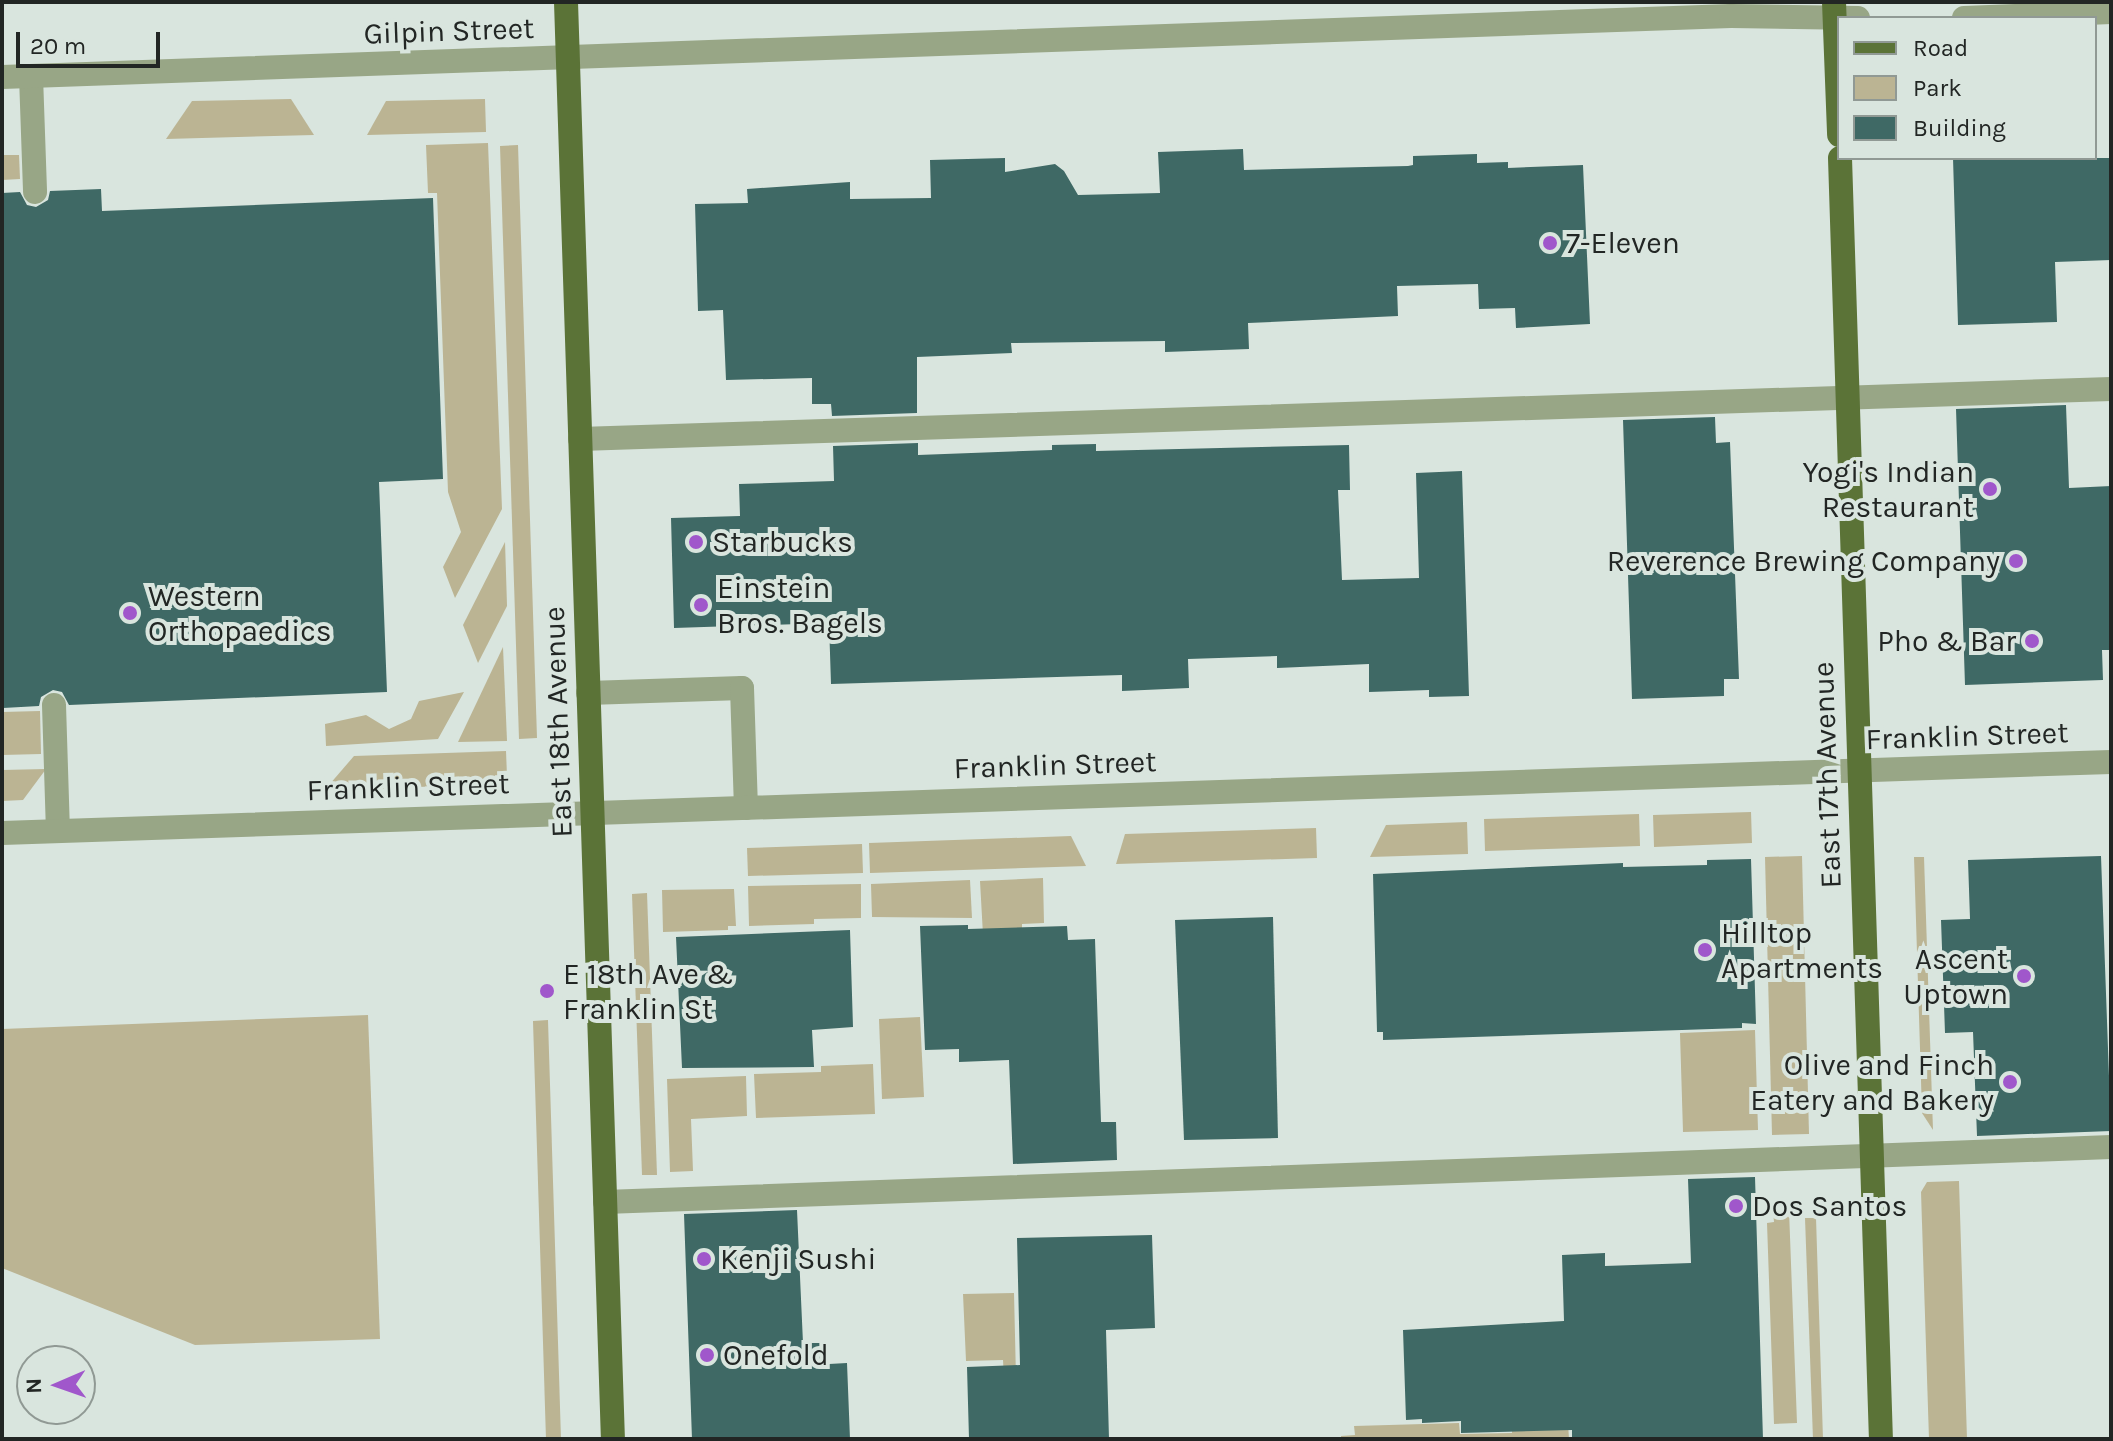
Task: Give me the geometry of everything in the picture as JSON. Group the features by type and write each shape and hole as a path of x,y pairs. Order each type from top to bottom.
{"main road":[{"name":"East 18th Avenue","path":"566,2 613,1439"},
{"name":"East 17th Avenue","path":"1840,160 1881,1439"}],"street":[{"path":"2013,16 2111,12"},
{"name":"Gilpin Street","path":"2,77 1843,13"},
{"path":"31,76 35,192"},
{"path":"580,439 2111,389"},
{"path":"588,693 742,688 746,808"},
{"path":"54,705 58,831"},
{"name":"Franklin Street","path":"2,833 2111,762"},
{"path":"605,1202 2111,1147"}],"green space":[{"path":"291,99 314,135 166,139 192,101"},
{"path":"485,99 486,132 367,135 386,101"},
{"path":"488,143 502,509 455,598 443,567 461,532 448,492 437,193 428,193 426,145"},
{"path":"518,145 537,738 519,739 500,146"},
{"path":"2,155 19,155 20,179 2,180"},
{"path":"505,542 507,606 478,663 463,625"},
{"path":"503,647 507,741 458,742"},
{"path":"464,692 438,739 326,746 325,724 366,715 389,729 411,719 419,701"},
{"path":"40,711 41,754 2,755 2,712"},
{"path":"506,751 507,776 483,784 333,791 329,785 354,756"},
{"path":"46,769 23,800 2,801 2,770"},
{"path":"1751,812 1752,843 1654,847 1653,815"},
{"path":"1639,814 1640,846 1485,851 1484,819"},
{"path":"1467,822 1468,854 1370,857 1386,825"},
{"path":"1316,828 1317,858 1116,864 1125,834"},
{"path":"1071,836 1086,866 870,873 869,843"},
{"path":"862,844 863,873 748,876 747,848"},
{"path":"1802,856 1809,1134 1772,1135 1765,857"},
{"path":"1914,857 1924,857 1933,1130 1922,1113"},
{"path":"1043,878 1044,923 1022,924 1022,934 983,935 980,881"},
{"path":"970,880 972,918 872,917 871,884"},
{"path":"861,884 861,918 814,919 814,924 749,926 748,886"},
{"path":"734,889 736,926 728,926 728,930 663,932 662,890"},
{"path":"647,893 657,1175 642,1175 632,894"},
{"path":"368,1015 380,1339 195,1345 2,1268 2,1029"},
{"path":"920,1017 924,1097 882,1099 879,1019"},
{"path":"548,1020 561,1439 546,1439 533,1021"},
{"path":"1755,1030 1758,1130 1683,1132 1680,1033"},
{"path":"873,1064 875,1114 756,1118 754,1074 821,1072 821,1066"},
{"path":"746,1076 747,1116 691,1119 693,1171 670,1172 667,1079"},
{"path":"1959,1181 1967,1439 1929,1439 1921,1192 1927,1182"},
{"path":"1789,1210 1797,1423 1774,1424 1767,1223 1774,1222 1773,1211"},
{"path":"1805,1218 1816,1218 1823,1439 1813,1439"},
{"path":"1014,1293 1016,1378 1004,1379 1003,1360 966,1361 963,1294"},
{"path":"1459,1423 1460,1434 1512,1433 1512,1425 1568,1423 1569,1439 1341,1439 1341,1436 1355,1435 1354,1426"}],"building":[{"path":"1243,149 1244,170 1408,166 1413,165 1413,156 1477,154 1477,163 1508,162 1508,168 1583,165 1590,324 1516,328 1515,308 1479,309 1478,284 1397,286 1398,316 1248,323 1249,349 1165,352 1165,341 1011,343 1012,353 917,357 917,413 832,416 831,404 812,404 812,378 726,380 723,310 698,311 695,204 748,203 747,189 850,182 850,199 931,198 930,160 1005,158 1005,172 1055,164 1064,171 1078,195 1160,193 1158,152"},
{"path":"2111,158 2111,260 2055,262 2057,322 1958,325 1953,160"},
{"path":"101,189 102,211 433,198 443,479 379,482 387,692 69,705 62,692 53,690 41,697 39,706 3,708 2,193 20,192 27,205 36,207 48,200 50,191"},
{"path":"2066,405 2069,488 2111,486 2111,650 2102,650 2103,680 1965,685 1956,409"},
{"path":"1715,417 1716,443 1730,442 1739,679 1724,679 1724,696 1632,699 1623,420"},
{"path":"918,443 918,455 1052,450 1052,445 1096,444 1096,451 1349,445 1350,490 1338,490 1342,580 1419,578 1416,473 1462,471 1469,696 1429,697 1429,690 1369,692 1369,664 1277,668 1277,656 1188,659 1189,688 1122,691 1122,675 831,684 829,623 674,628 671,518 740,516 739,484 834,481 833,446"},
{"name":"Ascent Uptown","path":"2101,856 2111,1131 1977,1136 1973,1032 1945,1033 1941,920 1970,919 1968,860"},
{"name":"Hilltop Apartments","path":"1751,859 1756,1024 1742,1023 1742,1028 1383,1040 1383,1032 1377,1032 1373,874 1623,863 1623,867 1707,865 1707,860"},
{"path":"1273,917 1278,1138 1184,1140 1175,920"},
{"path":"968,925 968,929 1067,926 1068,940 1095,939 1101,1122 1116,1122 1117,1160 1013,1164 1009,1060 959,1062 959,1049 925,1050 920,926"},
{"path":"850,930 853,1027 812,1030 814,1067 682,1068 676,937"},
{"path":"1755,1177 1763,1439 1572,1439 1572,1430 1461,1433 1461,1421 1422,1423 1422,1419 1406,1420 1403,1330 1564,1321 1562,1255 1605,1253 1605,1266 1691,1263 1688,1179"},
{"path":"797,1210 803,1343 828,1343 829,1364 847,1363 850,1439 692,1439 684,1214"},
{"path":"1152,1235 1155,1328 1106,1330 1109,1439 969,1439 967,1367 1020,1365 1017,1238"}],"place":[{"name":"7-Eleven","path":"1550,243"},
{"name":"Yogi's Indian Restaurant","path":"1990,489"},
{"name":"Starbucks","path":"696,542"},
{"name":"Reverence Brewing Company","path":"2016,561"},
{"name":"Einstein Bros. Bagels","path":"701,605"},
{"name":"Western Orthopaedics","path":"130,613"},
{"name":"Pho & Bar","path":"2032,641"},
{"name":"Hilltop Apartments","path":"1705,950"},
{"name":"Ascent Uptown","path":"2024,976"},
{"name":"E 18th Ave & Franklin St","path":"547,991"},
{"name":"Olive and Finch Eatery and Bakery","path":"2010,1082"},
{"name":"Dos Santos","path":"1736,1206"},
{"name":"Kenji Sushi","path":"704,1259"},
{"name":"Onefold","path":"707,1355"}]}
